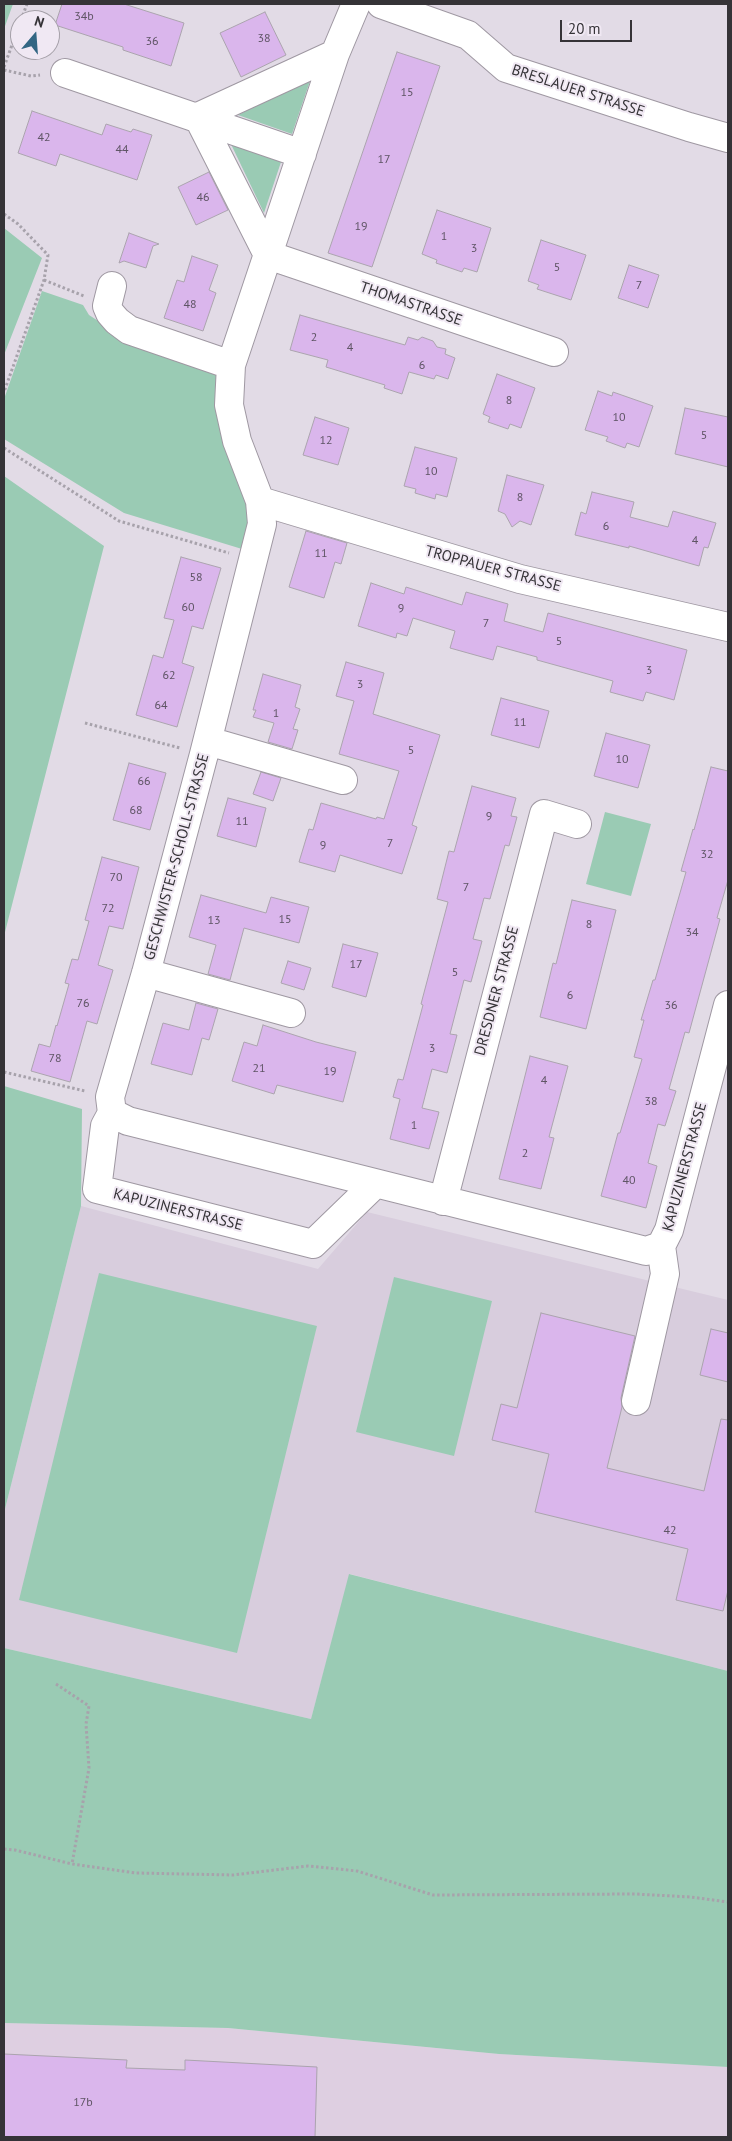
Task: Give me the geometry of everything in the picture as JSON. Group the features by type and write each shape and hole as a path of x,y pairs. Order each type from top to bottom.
{"street":[{"name":"GESCHWISTER-SCHOLL-STRASSE","path":"111,1105 206,748 262,524 260,501 236,440 229,405 231,365 335,54 356,4"},
{"name":"BRESLAUER STRASSE","path":"381,4 468,35 506,68 728,138"},
{"path":"198,118 335,54"},
{"path":"65,73 302,154"},
{"path":"198,118 268,255"},
{"name":"THOMASTRASSE","path":"268,255 554,352"},
{"path":"110,296 110,313 117,321 130,330 231,365"},
{"name":"TROPPAUER STRASSE","path":"260,501 520,579 728,627"},
{"name":"GESCHWISTER-SCHOLL-STRASSE","path":"206,748 342,780"},
{"name":"DRESDNER STRASSE","path":"443,1201 544,814 578,824"},
{"name":"GESCHWISTER-SCHOLL-STRASSE","path":"146,973 292,1013"},
{"name":"KAPUZINERSTRASSE","path":"375,1184 313,1244 97,1189 105,1126 111,1105 128,1122 646,1251 661,1246 669,1230 728,1005"},
{"path":"636,1401 666,1274 661,1246"}],"path":[{"path":"10,52 4,69 31,76 65,73"},
{"path":"4,214 18,224 48,255 44,280 4,392"},
{"path":"44,280 110,296"},
{"path":"4,448 119,521 254,560"},
{"path":"85,723 206,748"},
{"path":"4,1072 111,1105"},
{"path":"56,1684 89,1706 86,1724 89,1768 72,1864"},
{"path":"4,1849 72,1864 136,1873 234,1875 308,1866 357,1871 433,1895 634,1894 691,1897 728,1902"}],"shaded area":[{"path":"81,1206 318,1269 367,1212 728,1300 728,1671 350,1574 311,1719 4,1648 4,1513"},
{"path":"4,2023 228,2028 499,2054 728,2067 728,2137 4,2137"}],"green space":[{"path":"4,4 13,4 10,10 4,29"},
{"path":"311,78 292,134 238,115"},
{"path":"229,140 282,159 264,213"},
{"path":"4,228 42,258 4,355"},
{"path":"42,291 83,305 89,315 109,328 220,368 248,503 249,524 242,549 124,513 4,439 4,399"},
{"path":"4,476 104,546 4,936"},
{"path":"605,812 651,824 631,896 586,884"},
{"path":"4,1086 82,1109 81,1206 4,1513"},
{"path":"99,1273 317,1326 237,1653 19,1600"},
{"path":"394,1277 492,1301 454,1456 356,1432"},
{"path":"349,1574 728,1671 728,2067 499,2054 228,2028 4,2023 4,1648 311,1719"}],"building":[{"path":"62,4 124,4 184,23 171,66 123,50 123,47 60,27"},
{"path":"265,12 286,55 241,77 220,33"},
{"path":"397,52 440,66 372,267 328,253"},
{"path":"32,111 102,135 106,124 131,132 133,129 152,135 137,180 60,154 56,166 18,153"},
{"path":"209,172 228,210 196,225 178,187"},
{"path":"437,210 491,228 477,272 464,268 462,272 436,263 437,260 422,254"},
{"path":"129,233 159,244 153,246 146,268 124,261 119,263"},
{"path":"541,240 586,255 571,300 537,289 539,285 528,281"},
{"path":"192,256 218,265 209,290 216,293 203,331 164,318 177,280 184,282"},
{"path":"629,265 659,275 648,308 618,298"},
{"path":"300,315 405,345 408,337 418,340 422,337 433,341 437,347 446,349 445,354 455,358 448,379 436,375 434,379 409,372 402,394 384,388 385,385 326,367 328,360 290,350"},
{"path":"497,374 535,388 521,428 510,424 508,429 488,422 490,417 483,414"},
{"path":"598,391 612,396 613,392 653,406 639,447 627,443 625,448 606,441 608,437 585,430"},
{"path":"685,408 728,417 728,467 675,454"},
{"path":"315,417 349,428 338,465 303,455"},
{"path":"415,447 457,458 447,497 436,494 435,499 415,493 416,489 404,486"},
{"path":"507,475 544,485 531,525 520,521 512,527 505,514 498,511"},
{"path":"592,492 634,502 630,517 668,527 673,511 716,523 708,548 704,547 699,566 629,546 629,548 575,535 581,512 586,514"},
{"path":"306,531 347,543 341,564 335,562 324,598 289,587"},
{"path":"181,557 221,568 203,629 192,626 182,663 194,667 177,727 136,715 153,655 163,658 174,620 164,618"},
{"path":"371,583 404,594 406,587 462,605 466,592 508,604 504,621 543,632 548,613 687,650 674,700 646,692 643,701 610,692 613,681 537,660 537,657 497,646 493,660 450,648 455,631 413,618 407,636 397,633 396,638 358,626"},
{"path":"346,662 384,673 373,714 440,735 412,825 417,827 402,874 340,855 335,872 299,862 309,829 313,830 321,803 376,819 377,817 384,819 399,771 339,754 354,701 336,696"},
{"path":"263,674 301,685 295,707 300,709 293,729 298,730 292,749 268,742 274,723 253,717 256,710 253,710"},
{"path":"501,698 549,711 539,748 491,735"},
{"path":"606,733 650,745 638,788 594,776"},
{"path":"129,763 166,773 150,830 113,820"},
{"path":"711,767 728,771 728,880 717,918 720,919 689,1033 685,1032 669,1089 676,1091 665,1126 658,1124 648,1163 657,1166 646,1208 601,1196 618,1133 620,1133 642,1059 634,1057 644,1020 641,1020 653,980 655,980 686,872 681,871"},
{"path":"261,772 281,778 273,801 253,794"},
{"path":"472,786 516,798 511,816 517,817 509,846 505,845 490,899 484,898 473,939 482,941 471,982 464,980 450,1034 457,1035 447,1073 432,1069 422,1108 439,1112 429,1149 390,1139 400,1099 393,1097 398,1079 403,1080 423,1005 421,1004 448,902 437,899 449,851 454,852"},
{"path":"228,798 266,808 256,847 217,836"},
{"path":"102,857 139,867 123,929 109,926 98,965 113,970 97,1024 87,1021 70,1082 31,1071 39,1044 50,1047 57,1026 69,984 65,983 72,959 78,960 89,921 85,920"},
{"path":"201,895 266,913 271,897 309,907 299,943 244,928 230,980 208,974 216,945 189,937"},
{"path":"572,900 616,910 586,1029 540,1017 553,963 556,964"},
{"path":"343,944 378,953 366,997 332,987"},
{"path":"288,961 311,968 304,990 281,983"},
{"path":"196,1003 218,1009 209,1040 202,1038 192,1075 151,1064 163,1023 189,1030"},
{"path":"263,1025 316,1042 356,1052 343,1102 277,1085 274,1094 232,1081 244,1042 257,1046"},
{"path":"530,1056 568,1066 549,1137 554,1138 541,1189 499,1179"},
{"path":"541,1313 635,1336 621,1398 622,1407 607,1468 704,1491 721,1419 728,1420 728,1590 723,1611 676,1600 688,1549 535,1512 549,1454 492,1440 501,1404 517,1408"},
{"path":"711,1329 728,1333 728,1382 700,1375"},
{"path":"4,2054 127,2060 126,2068 185,2070 185,2060 317,2067 315,2137 4,2137"}]}
